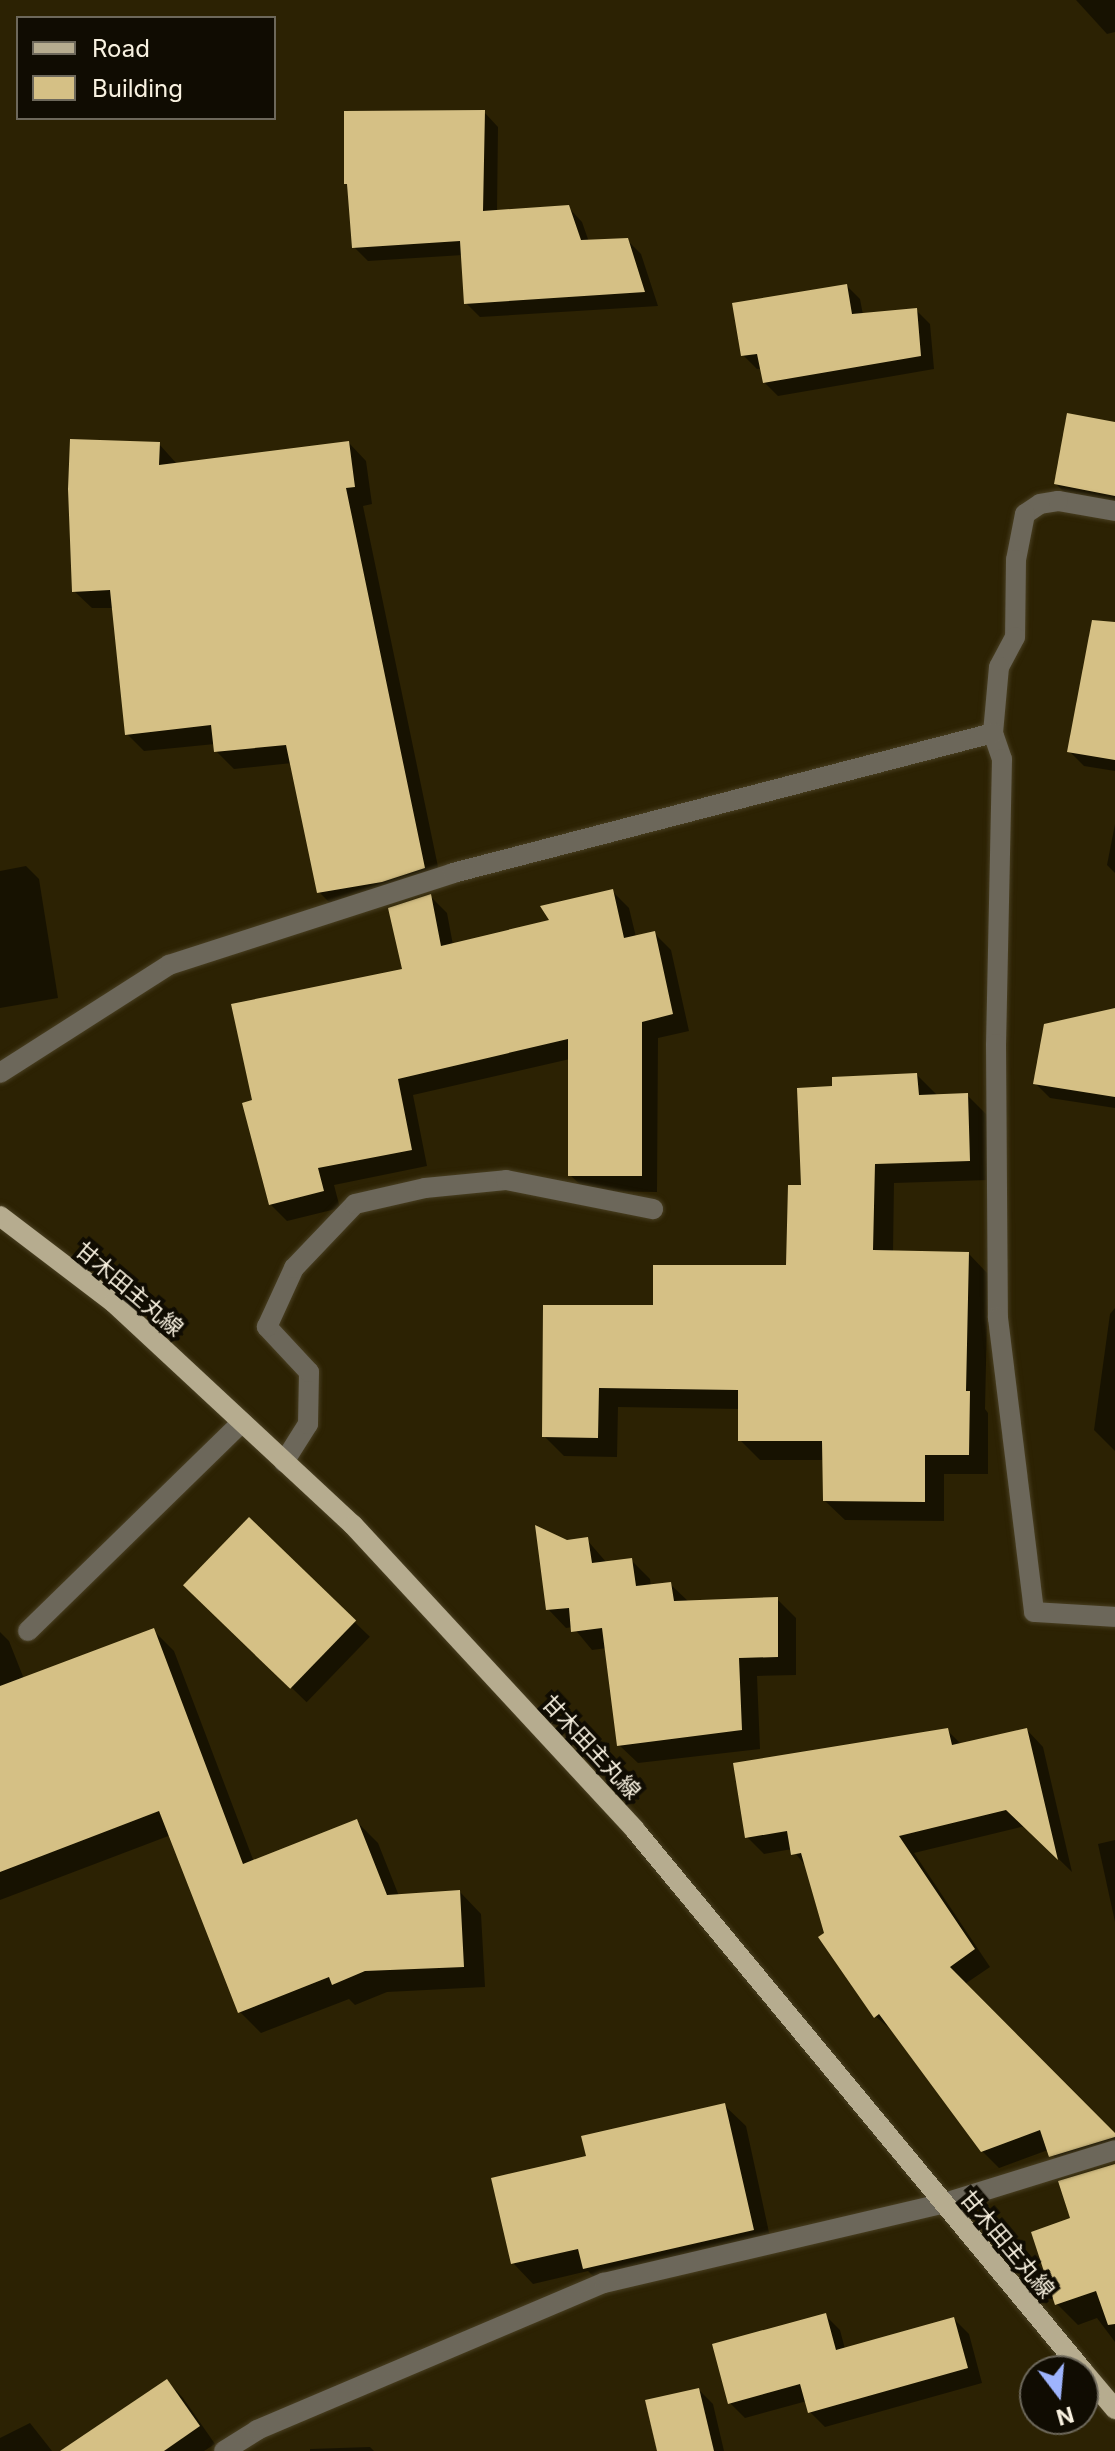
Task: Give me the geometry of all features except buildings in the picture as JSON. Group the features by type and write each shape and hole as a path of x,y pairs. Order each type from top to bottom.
{"main road":[{"name":"甘木田主丸線","path":"0,1216 114,1303 353,1525 635,1830 941,2204 1069,2355"},
{"name":"甘木田主丸線","path":"1099,2390 1115,2409"}],"street":[{"path":"1115,511 1058,501 1040,504 1025,514 1016,560 1015,637 999,667 993,733 1002,759 996,1044 998,1318 1034,1612 1115,1617"},
{"path":"0,1073 169,965 453,873 993,733"},
{"path":"284,1462 308,1424 309,1372 267,1327 294,1268 355,1204 425,1188 506,1180 653,1209"},
{"path":"28,1631 242,1422"},
{"path":"224,2451 257,2430 604,2283 941,2204 1102,2157 1115,2150"}]}
